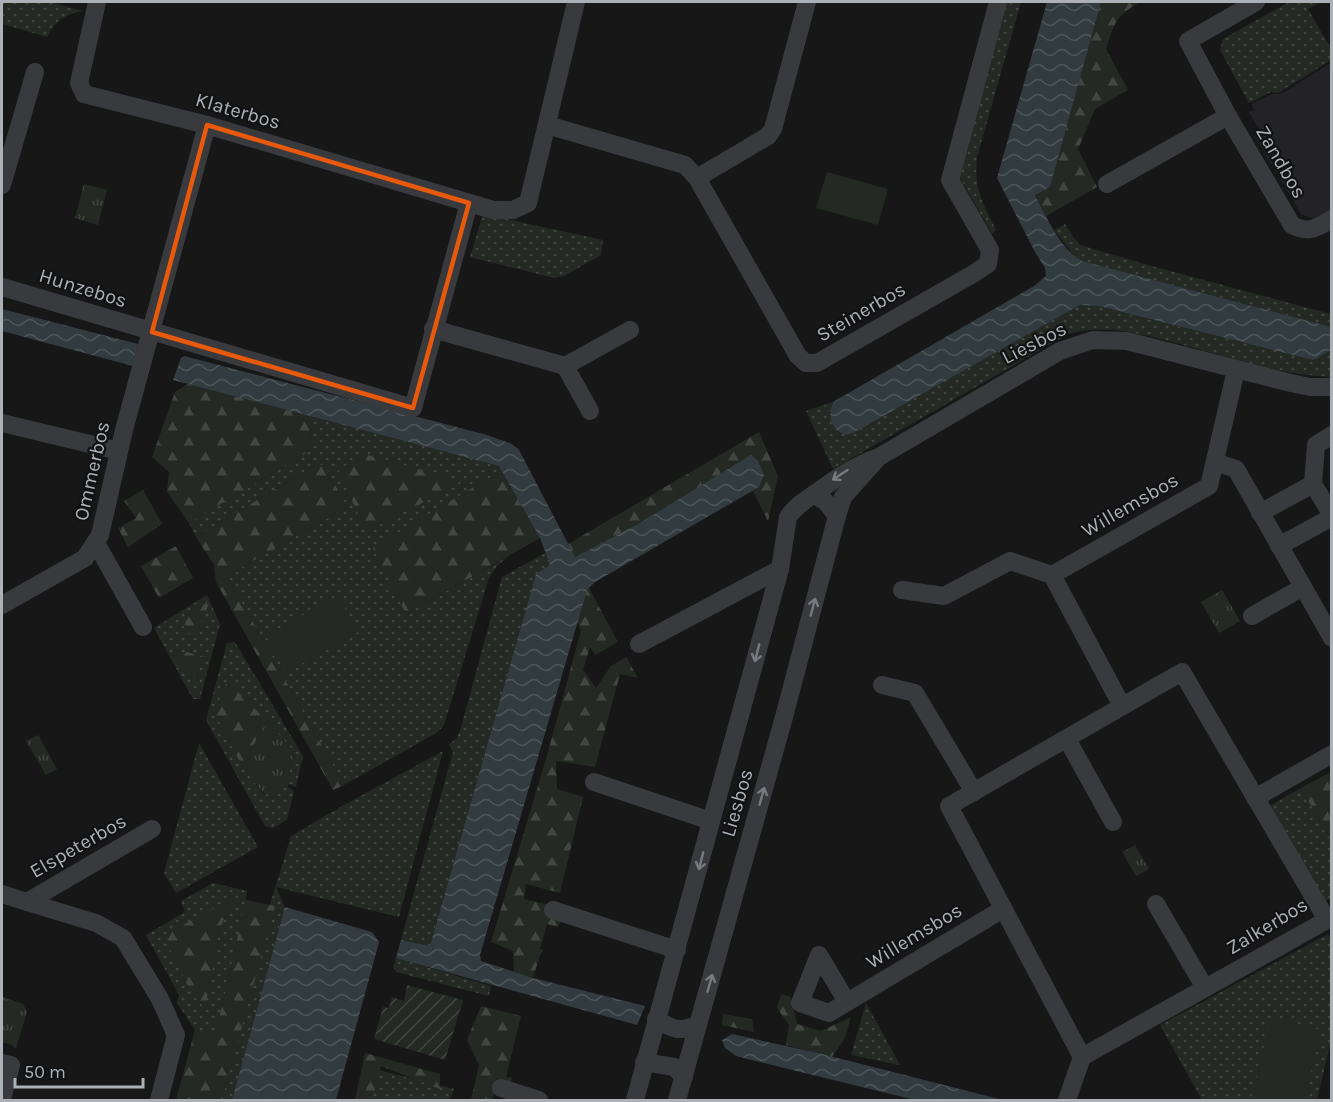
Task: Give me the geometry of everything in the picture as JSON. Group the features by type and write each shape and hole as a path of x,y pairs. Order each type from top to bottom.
{"street":[{"name":"Klaterbos","path":"97,2 79,82 84,94 207,125 493,210 513,210 528,203 576,2"},
{"path":"697,178 753,146 768,136 773,129 807,2"},
{"name":"Steinerbos","path":"548,125 685,165 697,178 798,356 806,363 817,363 987,264 990,250 952,187 950,176 998,2"},
{"name":"Zandbos","path":"1256,2 1188,41 1228,116 1292,225 1300,229 1312,230 1332,219"},
{"path":"2,186 6,154 34,72"},
{"name":"Zandbos","path":"1107,184 1228,116"},
{"name":"Ommerbos","path":"2,605 85,558 100,535 119,451 207,125"},
{"path":"152,332 413,408 433,329 470,203"},
{"name":"Hunzebos","path":"2,287 152,332"},
{"path":"433,329 565,366 630,330"},
{"name":"Liesbos","path":"635,1101 780,569 789,516 805,500 854,466 879,457 1060,351 1094,340 1127,341 1310,387 1332,387"},
{"path":"565,366 590,411"},
{"name":"Willemsbos","path":"1052,575 1209,486 1236,370"},
{"path":"2,423 119,451"},
{"path":"1279,546 1332,516 1313,484 1316,445 1332,435"},
{"name":"Liesbos","path":"677,1101 784,717 837,516 843,497 879,457"},
{"path":"1215,462 1236,469 1331,637"},
{"path":"1260,513 1313,484"},
{"path":"814,494 826,502 837,516"},
{"path":"96,543 143,627"},
{"path":"902,590 944,596 1010,561 1052,575 1122,706 949,806 1082,1057 1067,1101"},
{"path":"639,644 780,569"},
{"path":"1252,616 1303,587"},
{"name":"Zalkerbos","path":"1082,1057 1327,920 1182,672 1122,706"},
{"path":"882,685 915,693 974,792"},
{"path":"1067,739 1113,822"},
{"path":"1255,798 1332,754"},
{"name":"Liesbos","path":"594,782 711,822"},
{"name":"Elspeterbos","path":"27,902 152,829"},
{"name":"Elspeterbos","path":"2,894 96,923 123,938 160,999 176,1035 159,1101"},
{"path":"1156,904 1205,988"},
{"name":"Willemsbos","path":"847,1002 1003,909"},
{"path":"553,910 677,950"},
{"path":"656,1019 675,1029 684,1030 698,1025"},
{"path":"644,1062 674,1067 684,1077"},
{"path":"2,1063 11,1065 2,1099"},
{"path":"501,1088 539,1101"}],"highlighted area":[{"path":"207,125 469,203 413,408 152,332"}],"shaded area":[{"path":"1331,63 1331,210 1314,219 1301,214 1254,135 1260,131 1249,112 1254,110 1251,104 1272,94 1281,94"}],"green space":[{"path":"2,2 51,2 83,11 61,19 47,37 2,24"},
{"path":"1004,2 1021,2 977,157 976,168 980,195 996,230 992,234 959,176"},
{"path":"1101,2 1140,2 1125,12 1117,21 1106,49 1128,90 1095,109 1078,149 1097,187 1046,216 1035,194 1050,187"},
{"path":"1289,2 1321,2 1308,9 1331,49 1331,60 1278,93 1271,92 1249,103 1220,50 1223,39"},
{"path":"827,172 888,189 878,225 816,208"},
{"path":"84,184 107,190 98,225 75,218"},
{"path":"483,214 603,240 601,255 564,276 554,278 470,257"},
{"path":"1065,224 1080,245 1331,314 1331,327 1082,261 1076,258 1054,230"},
{"path":"1088,304 1313,360 1331,350 1331,377 1274,369 1124,331 1082,331 1068,334 833,469 806,411 833,402 830,413 834,426 846,435 853,433 1080,305"},
{"path":"188,384 310,416 311,450 189,523 167,492 169,472 152,457 175,392"},
{"path":"310,416 499,466 505,476 487,479 406,614 509,556 497,566 489,578 444,725 438,732 344,785 227,576 347,507 325,466 317,464 196,537 189,523 311,450"},
{"path":"759,432 778,476 768,521 753,491 759,487 640,523 575,557 568,544"},
{"path":"368,455 460,481 457,485 366,532 338,469"},
{"path":"317,464 325,466 347,507 227,576 344,785 333,790 216,582 214,565 196,537"},
{"path":"505,476 540,538 406,614 373,548 487,479"},
{"path":"143,490 162,524 128,547 118,528 136,518 124,501"},
{"path":"176,546 193,578 159,598 141,566"},
{"path":"545,553 551,565 536,574 430,946 401,940 453,752 449,744 456,739 460,731 502,577"},
{"path":"589,588 618,642 595,655 590,647 583,670 596,688 611,666 626,657 638,678 620,674 595,767 556,761 557,789 583,797 560,893 526,884 524,899 554,906 562,918 558,927 547,924 540,949 544,950 540,955 533,978 514,972 513,951 491,942 546,759 581,631 577,623"},
{"path":"1222,590 1240,621 1219,633 1201,602"},
{"path":"207,595 220,624 200,699 193,699 154,628","holes":["188,652 208,660 197,667 198,683"]},
{"path":"338,595 358,632 286,673 266,636"},
{"path":"210,601 197,634 182,633 188,612"},
{"path":"235,642 303,756 296,787 288,784 293,750 267,721 214,712 242,766 264,795 288,787 294,791 287,820 273,828 265,826 206,720 227,643"},
{"path":"188,652 208,660 197,667 198,685 172,655"},
{"path":"227,681 267,721 242,766 214,712"},
{"path":"267,721 293,750 288,787 265,795 242,766"},
{"path":"38,735 57,769 46,775 26,741"},
{"path":"199,743 258,847 176,893 164,873"},
{"path":"443,751 399,917 276,887 285,907 232,1100 210,1100 291,836"},
{"path":"1331,772 1331,840 1301,788"},
{"path":"1301,788 1331,840 1331,898 1324,902 1269,806"},
{"path":"1135,845 1149,869 1136,876 1122,852"},
{"path":"213,883 247,891 216,1033 195,1030 177,1003 179,995 146,935 185,912 181,901","holes":["235,898 220,928 205,1008 163,936"]},
{"path":"236,896 220,928 205,1009 191,992 163,936"},
{"path":"246,900 275,906 222,1100 176,1100 195,1030 216,1032"},
{"path":"1328,934 1331,939 1331,1041 1317,1100 1202,1100 1160,1025"},
{"path":"396,958 491,986 489,996 396,972 393,967"},
{"path":"407,985 463,1000 445,1060 374,1039 383,1007 389,1008 392,997 404,1001"},
{"path":"781,994 791,997 797,1024 821,1031 851,1017 845,1038 832,1057 786,1045 789,1025 777,1008"},
{"path":"2,997 23,1004 27,1012 16,1048 2,1042"},
{"path":"866,1003 900,1065 851,1055"},
{"path":"481,1006 521,1016 506,1077 512,1078 507,1097 494,1094 492,1100 471,1100 479,1065 467,1040"},
{"path":"723,1014 752,1019 754,1032 722,1025"},
{"path":"1271,1017 1322,1030 1304,1100 1251,1100"},
{"path":"365,1053 440,1074 440,1089 381,1066 372,1100 355,1100"},
{"path":"366,1067 454,1089 450,1100 358,1100"}],"water":[{"path":"1047,2 1101,2 1050,187 1035,195 1060,240 1082,261 1331,327 1331,350 1313,360 1098,306 1080,305 853,433 846,435 841,433 832,422 830,413 833,402 1034,286 1046,276 1045,268 997,178"},
{"path":"2,309 138,344 133,366 2,331"},
{"path":"184,356 487,435 512,444 519,450 575,557 640,523 751,455 758,461 764,475 759,487 595,582 587,590 480,955 481,961 533,978 645,1006 637,1025 396,958 401,940 430,946 536,574 550,565 540,538 499,466 173,380 181,358"},
{"path":"285,907 372,932 379,942 336,1100 232,1100"},
{"path":"732,1034 818,1053 1003,1100 915,1100 736,1056 725,1048 722,1040"}]}
